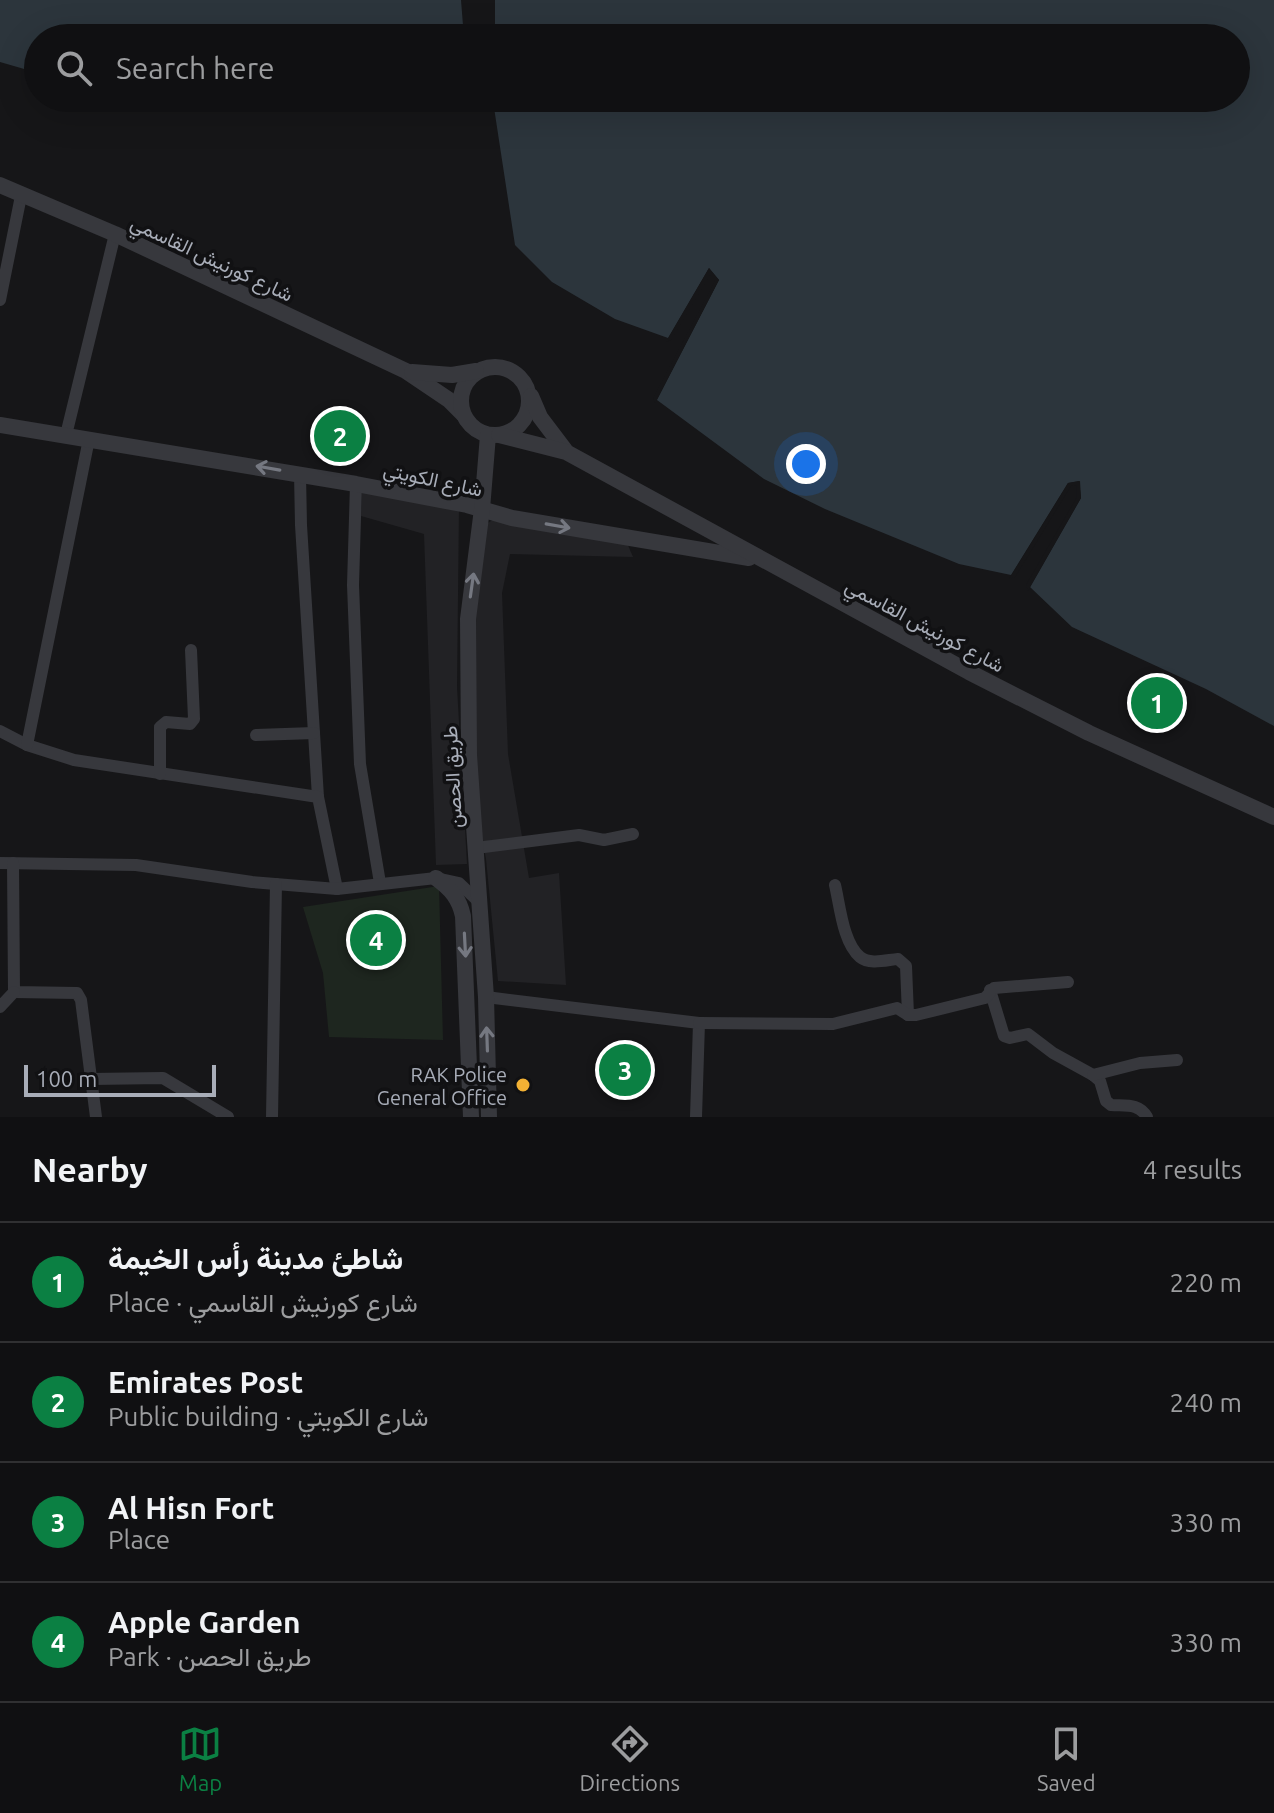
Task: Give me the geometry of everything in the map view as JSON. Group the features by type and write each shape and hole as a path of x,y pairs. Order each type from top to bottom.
{"street":[{"name":"شارع كورنيش القاسمي","path":"0,185 115,234 406,371 449,400 463,414"},
{"path":"0,300 21,196"},
{"path":"66,435 115,234"},
{"path":"500,366 522,379 528,390 530,402 527,414 520,425 510,432 493,435 477,431 463,414 460,398 465,383 476,371 500,366"},
{"name":"شارع كورنيش القاسمي","path":"406,371 452,375 476,371"},
{"name":"شارع كورنيش القاسمي","path":"528,390 540,417 566,452"},
{"name":"شارع الكويتي","path":"0,425 300,474 482,509 512,518 763,560"},
{"name":"شارع كورنيش القاسمي","path":"493,435 566,452 969,672 1076,727 1274,817"},
{"name":"طريق الحصن","path":"489,1117 486,997 469,755 468,619 493,435"},
{"path":"27,745 89,439"},
{"path":"300,474 318,797 337,889"},
{"path":"356,484 353,585 360,764 380,883"},
{"path":"160,774 160,727 166,722 188,724 194,719 191,650"},
{"path":"0,731 27,745 74,760 318,797"},
{"path":"256,735 314,733"},
{"path":"476,848 579,835 604,840 633,834"},
{"path":"0,1007 14,992 6,863 136,865 337,889 436,878 459,883 480,903"},
{"path":"436,878 451,889 460,902 463,916 471,1117"},
{"path":"272,1117 276,884"},
{"path":"835,885 849,940 860,957 870,961 898,959 906,966 908,1015"},
{"path":"990,990 1068,982"},
{"path":"486,997 699,1023 833,1024 897,1008 908,1015 916,1015 985,998 990,990"},
{"path":"990,990 1004,1036 1010,1038 1028,1034 1053,1053 1093,1075 1100,1081 1106,1101 1111,1105 1140,1108 1147,1117"},
{"path":"14,992 77,993 81,1000 96,1117"},
{"path":"696,1117 699,1023"},
{"path":"1093,1075 1140,1063 1177,1060"},
{"path":"91,1079 163,1078 228,1117"}],"shaded area":[{"path":"0,0 461,0 463,24 24,24 24,69 0,62"},
{"path":"495,0 1274,0 1274,726 1206,689 1072,627 1030,587 1081,498 1079,481 1068,483 1011,575 959,564 825,509 764,479 657,400 719,280 709,268 668,338 615,319 552,282 515,245 495,112 1250,112 1250,24 495,24"},
{"path":"362,489 459,505 457,687 467,864 436,865 424,534 361,516"},
{"path":"496,518 627,543 633,557 510,554 502,593 508,754 529,878 559,873 566,985 498,981 486,859 473,790 473,639 486,524"},
{"path":"439,886 443,1040 329,1037 323,973 303,907"}],"pier":[{"path":"709,268 719,280 655,403 653,398 715,281 710,275 671,340 666,342"},
{"path":"1080,481 1081,498 1028,591 1026,585 1077,497 1076,485 1071,486 1015,577 1009,579 1068,483"}],"place":[{"name":"Emirates Post","path":"340,436"},
{"name":"شاطئ مدينة رأس الخيمة","path":"1157,703"},
{"name":"Apple Garden","path":"376,940"},
{"name":"Al Hisn Fort","path":"625,1070"},
{"name":"RAK Police General Office","path":"523,1085"}]}
